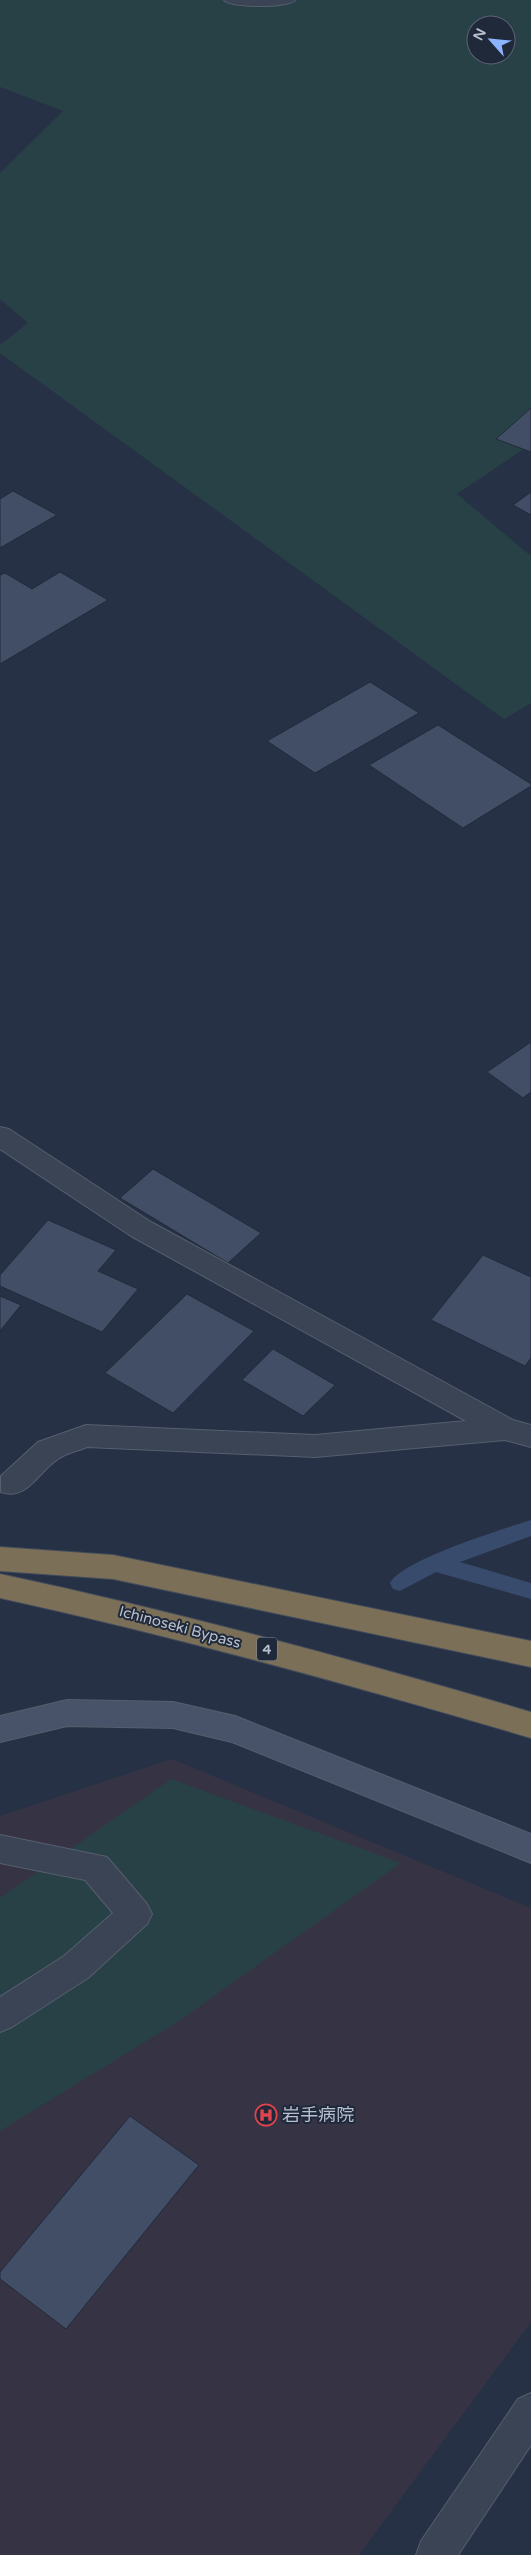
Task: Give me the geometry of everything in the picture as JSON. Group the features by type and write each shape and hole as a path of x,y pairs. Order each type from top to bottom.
{"highway":[{"path":"0,1559 113,1567 531,1654"},
{"name":"Ichinoseki Bypass","path":"0,1586 109,1608 346,1670 531,1725"}],"street":[{"path":"232,0 287,0"},
{"path":"0,1136 141,1230 518,1433"},
{"path":"11,1484 48,1450 86,1436 315,1446 518,1433"},
{"path":"0,1729 67,1713 182,1717 235,1729 531,1849"},
{"path":"0,1849 95,1867 135,1914 76,1967 0,2016"},
{"path":"435,2555 531,2412"}],"shaded area":[{"name":"岩手病院","path":"172,1759 531,1908 531,2322 359,2555 0,2555 0,1816"}],"green space":[{"path":"0,0 531,0 531,444 457,494 531,556 531,703 504,719 0,353 0,345 28,323 0,299 0,173 63,111 0,87"},
{"path":"171,1779 401,1863 179,2021 0,2131 0,1898"}],"building":[{"path":"531,408 531,452 496,439"},
{"path":"13,491 57,515 0,548 0,499"},
{"path":"531,492 531,515 513,505"},
{"path":"60,572 108,600 0,664 0,575 5,573 32,589"},
{"path":"370,682 419,713 315,773 267,741"},
{"path":"438,725 531,784 531,786 463,828 369,765"},
{"path":"531,1042 531,1092 523,1098 487,1072"},
{"path":"153,1169 261,1233 228,1263 120,1198"},
{"path":"48,1220 116,1250 98,1271 138,1289 102,1332 0,1286 0,1275"},
{"path":"483,1255 531,1277 531,1358 525,1366 431,1320"},
{"path":"187,1294 254,1331 173,1413 105,1373"},
{"path":"0,1296 21,1305 0,1331"},
{"path":"273,1349 335,1385 303,1416 242,1380"},
{"path":"130,2116 199,2165 66,2329 0,2279 0,2272"}],"waterway":[{"path":"434,1563 531,1528"},
{"path":"400,1583 434,1563"},
{"path":"434,1563 531,1591"}],"place":[{"name":"岩手病院","path":"266,2115"}]}
